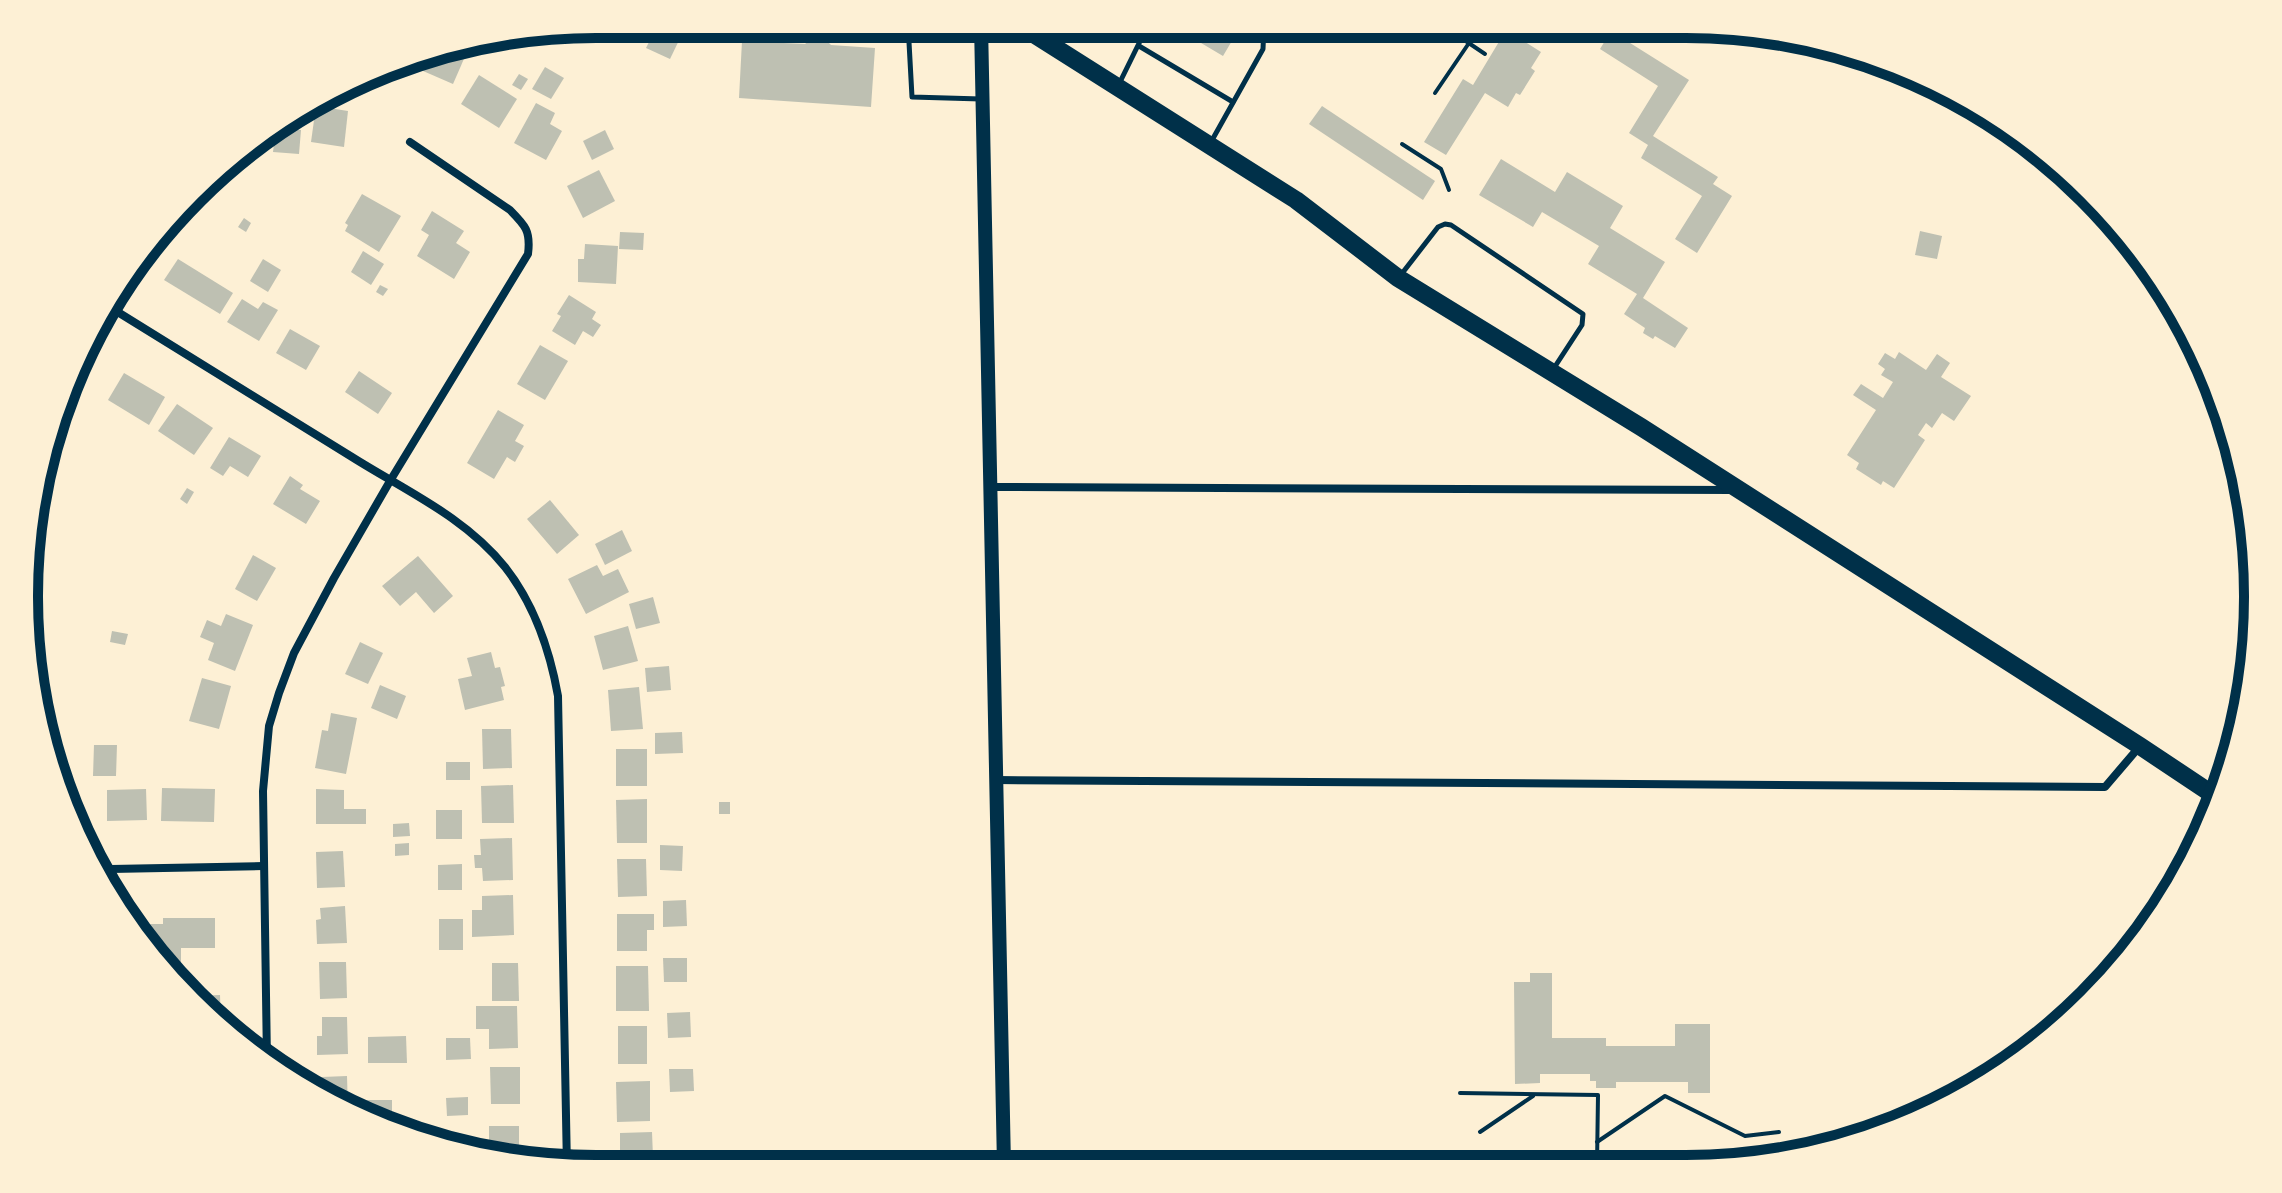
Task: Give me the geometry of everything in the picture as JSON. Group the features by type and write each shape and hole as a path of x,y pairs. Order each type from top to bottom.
{"main road":[{"path":"1040,38 1296,200 1398,278 1739,490 2208,791"}],"street":[{"path":"981,38 1004,1155"},
{"path":"267,1047 263,866 265,757 269,726 279,693 294,653 313,616 390,481 528,254 530,238 523,223 510,210 410,142"},
{"path":"117,311 449,515 483,543 506,569 528,602 553,669 560,740 567,1154"},
{"path":"989,487 1739,490"},
{"path":"996,780 2105,787 2140,746"},
{"path":"111,869 263,866"}],"lane":[{"path":"909,38 912,97 981,99"},
{"path":"1117,87 1142,38"},
{"path":"1209,145 1263,49 1263,38"},
{"path":"1139,46 1233,102"},
{"path":"1398,278 1438,227 1451,225 1583,314 1582,325 1551,372"}],"path":[{"path":"1462,38 1485,54"},
{"path":"1435,93 1470,38"},
{"path":"1402,144 1441,169 1449,190"},
{"path":"1460,1093 1598,1095 1597,1155"},
{"path":"1480,1132 1535,1095"},
{"path":"1597,1142 1665,1096 1745,1136 1779,1132"}],"building":[{"path":"651,38 680,38 670,59 646,48"},
{"path":"813,38 824,38 831,45 875,48 871,107 739,98 742,41 805,44"},
{"path":"1191,38 1234,38 1223,56 1196,40 1192,41"},
{"path":"1501,38 1519,38 1541,52 1531,68 1535,71 1520,95 1516,93 1508,107 1485,93 1446,155 1424,142 1463,79 1473,85"},
{"path":"1607,38 1622,38 1689,80 1653,136 1718,177 1713,184 1732,196 1697,253 1675,239 1702,196 1641,158 1648,145 1629,133 1658,86 1600,49"},
{"path":"466,54 453,84 417,68"},
{"path":"545,67 564,78 551,99 532,89"},
{"path":"519,74 528,79 521,90 512,85"},
{"path":"479,75 517,99 499,128 461,104"},
{"path":"536,103 555,113 550,124 562,131 546,160 514,143"},
{"path":"1322,106 1435,181 1423,200 1309,124"},
{"path":"327,108 348,111 344,147 311,142 315,114"},
{"path":"291,129 301,130 299,154 273,152 274,140"},
{"path":"605,130 614,149 592,160 583,141"},
{"path":"1501,159 1555,192 1567,172 1623,206 1610,228 1665,262 1643,298 1688,328 1675,348 1643,333 1645,328 1624,314 1637,294 1588,264 1599,246 1542,212 1533,227 1479,195"},
{"path":"599,170 615,201 583,218 567,186"},
{"path":"362,194 401,216 379,252 345,231 348,225 345,223"},
{"path":"432,211 464,231 456,243 470,252 454,279 417,256 429,235 421,230"},
{"path":"244,218 251,223 246,232 238,227"},
{"path":"1920,231 1942,236 1937,259 1915,255"},
{"path":"620,232 644,233 643,250 619,249"},
{"path":"585,244 618,246 616,284 578,282 578,259 584,259"},
{"path":"363,251 384,264 371,285 351,272"},
{"path":"178,259 233,293 220,314 164,280"},
{"path":"263,259 281,270 268,292 250,281"},
{"path":"380,285 388,289 383,296 376,292"},
{"path":"569,295 596,312 592,319 601,325 593,337 583,331 575,345 552,331 561,316 557,314"},
{"path":"242,299 258,309 263,302 278,310 259,341 227,322"},
{"path":"290,329 320,346 306,370 276,353"},
{"path":"540,345 568,361 545,400 517,384"},
{"path":"1899,352 1926,370 1937,354 1950,363 1941,377 1971,396 1954,421 1942,413 1932,428 1926,423 1918,435 1925,440 1894,488 1883,481 1881,485 1856,469 1859,463 1847,455 1876,410 1853,395 1861,384 1883,398 1893,382 1881,375 1885,369 1878,364 1885,353 1895,359"},
{"path":"359,371 392,393 378,414 345,392"},
{"path":"124,373 165,397 149,425 108,400"},
{"path":"177,404 213,428 194,455 158,431"},
{"path":"498,410 524,425 515,441 524,446 515,462 507,457 494,479 467,463"},
{"path":"229,437 261,456 248,477 230,466 223,476 210,468"},
{"path":"290,476 303,485 300,489 320,501 306,524 273,504"},
{"path":"187,488 194,492 187,504 180,499"},
{"path":"550,500 579,535 557,554 527,519"},
{"path":"622,530 632,551 605,565 595,544"},
{"path":"253,555 276,568 257,601 235,589"},
{"path":"418,556 453,596 434,613 416,592 400,606 382,586"},
{"path":"597,565 603,576 618,569 629,592 586,614 568,579"},
{"path":"653,597 660,623 636,629 629,604"},
{"path":"226,614 253,625 235,671 208,660 214,643 200,637 207,620 221,626"},
{"path":"628,626 638,661 603,670 594,636"},
{"path":"112,631 128,634 125,645 110,642"},
{"path":"360,642 383,653 368,684 345,674"},
{"path":"491,652 495,668 500,667 505,686 501,687 504,700 465,710 458,679 472,676 467,658"},
{"path":"669,666 671,690 647,692 645,668"},
{"path":"202,678 231,686 219,729 189,721"},
{"path":"380,685 406,696 397,719 371,708"},
{"path":"639,687 643,729 611,731 608,690"},
{"path":"331,713 357,718 346,774 315,768 322,730 328,731"},
{"path":"482,729 511,729 512,768 483,769"},
{"path":"682,732 683,753 655,754 655,733"},
{"path":"94,745 117,745 116,776 93,776"},
{"path":"616,749 647,749 647,786 616,786"},
{"path":"446,762 470,762 470,780 446,780"},
{"path":"513,785 514,823 482,823 481,786"},
{"path":"162,788 215,789 214,822 161,821"},
{"path":"146,789 147,820 107,821 107,790"},
{"path":"316,789 344,790 344,809 366,809 366,824 316,824"},
{"path":"647,799 647,843 617,843 616,800"},
{"path":"719,802 730,802 730,814 719,814"},
{"path":"436,810 462,810 462,839 436,839"},
{"path":"409,823 410,836 393,837 393,824"},
{"path":"512,838 513,880 483,881 482,868 475,868 474,855 481,855 480,839"},
{"path":"409,843 409,855 395,856 395,844"},
{"path":"660,845 683,846 682,871 660,870"},
{"path":"343,851 345,887 317,888 316,852"},
{"path":"617,859 646,859 647,896 618,897"},
{"path":"462,864 462,890 438,890 438,865"},
{"path":"513,895 514,935 472,937 472,910 482,910 482,896"},
{"path":"686,900 687,926 663,927 663,901"},
{"path":"345,906 347,943 317,944 316,920 321,919 320,908"},
{"path":"617,914 654,914 654,930 647,930 647,951 617,951"},
{"path":"163,918 215,918 215,948 181,948 181,962 175,962 144,924 163,924"},
{"path":"439,919 463,919 463,950 439,950"},
{"path":"663,958 687,958 687,982 664,982"},
{"path":"319,962 346,962 347,998 320,999"},
{"path":"492,963 518,963 519,1001 492,1001"},
{"path":"616,966 648,966 649,1011 616,1011"},
{"path":"1530,973 1552,973 1552,1038 1606,1038 1606,1046 1675,1046 1675,1024 1710,1024 1710,1093 1688,1093 1688,1082 1616,1082 1616,1088 1596,1088 1596,1081 1590,1081 1590,1074 1540,1074 1540,1083 1515,1084 1514,982 1530,982"},
{"path":"207,995 220,995 220,1009"},
{"path":"476,1006 517,1006 518,1048 489,1049 489,1029 476,1029"},
{"path":"690,1012 691,1037 668,1038 667,1013"},
{"path":"322,1017 347,1017 348,1054 317,1055 317,1036 322,1036"},
{"path":"618,1026 647,1026 647,1064 618,1064"},
{"path":"406,1036 407,1063 368,1063 368,1037"},
{"path":"446,1038 470,1038 471,1059 446,1060"},
{"path":"490,1067 520,1067 520,1104 491,1104"},
{"path":"669,1069 693,1069 694,1091 670,1092"},
{"path":"347,1076 348,1096 322,1083 322,1077"},
{"path":"650,1081 650,1121 617,1122 616,1082"},
{"path":"468,1097 468,1115 447,1116 446,1098"},
{"path":"365,1100 392,1100 392,1115 383,1112 365,1104"},
{"path":"489,1126 519,1126 519,1149 489,1144"},
{"path":"652,1132 653,1155 620,1155 620,1133"}]}
